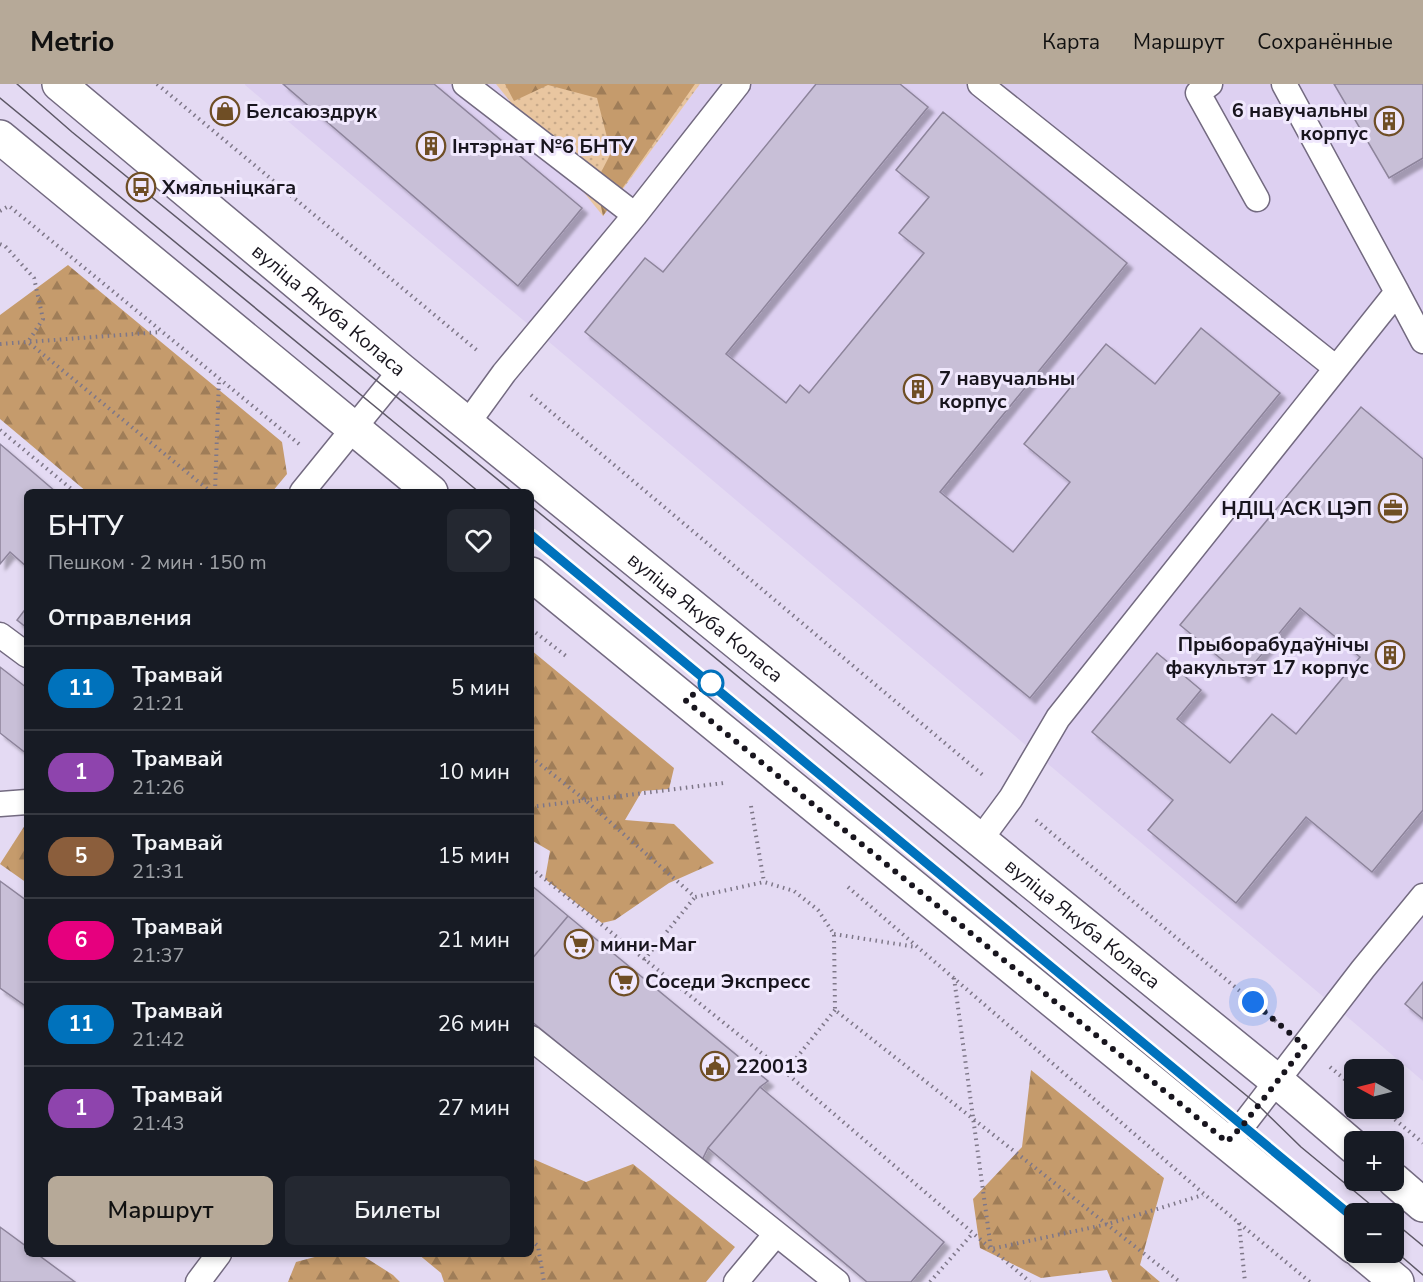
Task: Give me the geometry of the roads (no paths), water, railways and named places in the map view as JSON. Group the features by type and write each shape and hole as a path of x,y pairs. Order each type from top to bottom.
{"main road":[{"name":"вуліца Якуба Коласа","path":"58,84 401,370 1344,1139"},
{"path":"0,137 427,489"},
{"path":"534,576 1344,1239"},
{"path":"1404,1189 1423,1205"},
{"path":"1374,1263 1397,1282"}],"lane":[{"path":"465,84 635,215"},
{"path":"467,424 504,373 635,215 738,84"},
{"path":"980,84 1336,368"},
{"path":"1210,84 1198,93 1257,199"},
{"path":"1284,84 1423,341"},
{"path":"980,840 1011,798 1058,718 1397,292"},
{"path":"305,489 401,370"},
{"path":"0,635 24,653"},
{"path":"0,804 24,802"},
{"path":"1227,1142 1423,896"},
{"path":"534,1040 837,1282"},
{"path":"736,1282 776,1234"},
{"path":"198,1282 217,1257"}],"tram line":[{"path":"17,84 72,132 509,489"},
{"path":"0,98 475,489"},
{"path":"534,508 1258,1105 1301,1147 1369,1203"},
{"path":"534,537 1344,1210"},
{"name":"11","path":"534,537 1344,1210"},
{"path":"1404,1230 1423,1246"},
{"path":"1404,1259 1423,1275"}],"place":[{"name":"Белсаюздрук","path":"225,111"},
{"name":"6 навучальны корпус","path":"1389,121"},
{"name":"Інтэрнат №6 БНТУ","path":"431,146"},
{"name":"Хмяльніцкага","path":"141,187"},
{"name":"7 навучальны корпус","path":"918,389"},
{"name":"НДІЦ АСК ЦЭП","path":"1393,508"},
{"name":"Прыборабудаўнічы факультэт 17 корпус","path":"1390,655"},
{"name":"мини-Маг","path":"579,944"},
{"name":"Соседи Экспресс","path":"624,981"},
{"name":"220013","path":"715,1066"}]}
